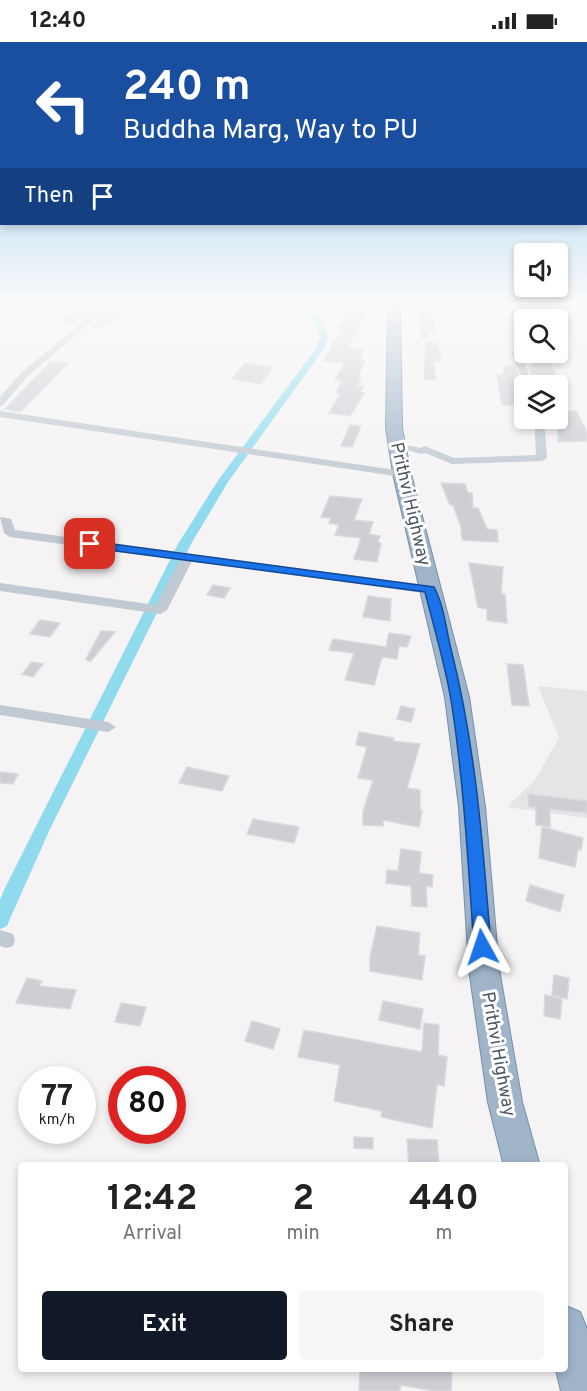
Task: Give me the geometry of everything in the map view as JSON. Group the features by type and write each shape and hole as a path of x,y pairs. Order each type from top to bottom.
{"highway":[{"name":"Prithvi Highway","path":"393,365 392,394 402,474 457,696 472,807 484,969 505,1102 521,1162"},
{"path":"568,1334 582,1391"}],"street":[{"path":"0,403 36,365"},
{"path":"0,414 402,474"},
{"path":"397,446 421,451 425,449 452,461 542,458 539,447 541,429"},
{"path":"0,520 8,521 10,534 430,590"},
{"path":"0,587 160,610 188,557"},
{"path":"0,710 108,727"}],"shaded area":[{"path":"538,686 587,691 587,818 507,807 535,780 559,738"}],"building":[{"path":"47,365 67,365 20,412 5,409"},
{"path":"243,365 273,367 261,384 232,379"},
{"path":"344,365 363,365 358,377 362,378 357,386 363,386 361,392 364,393 350,416 329,413 341,393 336,393 342,381 335,380"},
{"path":"425,365 434,365 436,379 424,379"},
{"path":"533,365 552,365 555,375 532,375 529,368 535,369"},
{"path":"505,366 515,367 518,375 514,375 514,405 502,405 497,375 503,376"},
{"path":"568,411 576,411 587,432 587,441 558,442 558,429 568,429"},
{"path":"350,425 361,426 352,447 341,446"},
{"path":"441,483 465,484 468,493 472,493 473,508 478,508 487,529 497,530 498,542 462,540 461,527 453,505 450,505"},
{"path":"330,496 362,499 354,520 373,522 369,534 380,536 378,542 381,543 377,562 354,559 361,538 335,535 339,525 329,523 331,518 321,517"},
{"path":"469,563 503,567 501,594 505,594 507,623 487,620 487,609 478,607"},
{"path":"213,585 230,588 224,598 207,595"},
{"path":"368,596 391,599 390,621 363,617"},
{"path":"40,620 60,623 50,637 30,634"},
{"path":"101,631 115,632 90,662 86,659"},
{"path":"389,633 411,636 407,647 399,646 397,659 382,657 374,685 345,680 354,653 329,650 333,639 386,647"},
{"path":"32,662 43,664 33,677 22,674"},
{"path":"507,664 523,665 529,706 512,705"},
{"path":"401,706 415,709 411,722 397,719"},
{"path":"359,732 394,738 393,741 420,744 407,788 420,790 420,810 422,811 419,827 383,820 383,826 363,825 363,812 373,780 358,778 367,747 356,745"},
{"path":"187,767 229,776 222,791 179,783"},
{"path":"0,772 18,774 13,784 0,783"},
{"path":"528,794 587,801 587,813 550,809 550,827 536,825 536,807 529,807"},
{"path":"253,819 299,827 294,843 247,834"},
{"path":"542,827 583,838 581,850 578,849 575,867 539,858"},
{"path":"401,849 421,852 419,873 433,875 432,887 426,886 427,907 412,906 411,886 386,883 387,870 398,871"},
{"path":"530,885 564,895 560,912 526,901"},
{"path":"377,926 420,933 418,955 425,956 422,980 370,971 370,957"},
{"path":"554,975 569,978 567,999 552,995"},
{"path":"27,978 42,981 39,986 76,990 70,1009 16,1003"},
{"path":"545,995 562,999 560,1019 544,1016"},
{"path":"383,1001 423,1009 420,1029 379,1020"},
{"path":"121,1003 146,1007 140,1026 115,1022"},
{"path":"252,1021 280,1029 273,1049 245,1041"},
{"path":"424,1023 439,1025 438,1055 447,1057 444,1086 437,1084 432,1128 381,1117 382,1111 334,1101 340,1065 298,1057 304,1030 422,1052"},
{"path":"354,1137 373,1138 373,1149 354,1148"},
{"path":"407,1139 437,1140 439,1162 409,1162"},
{"path":"360,1372 452,1372 451,1391 435,1391 400,1385 400,1391 359,1391"}],"waterway":[{"path":"0,921 42,829 184,544 223,482 308,365"}],"route":[{"path":"90,544 430,590 457,696 472,807 482,947"}]}
